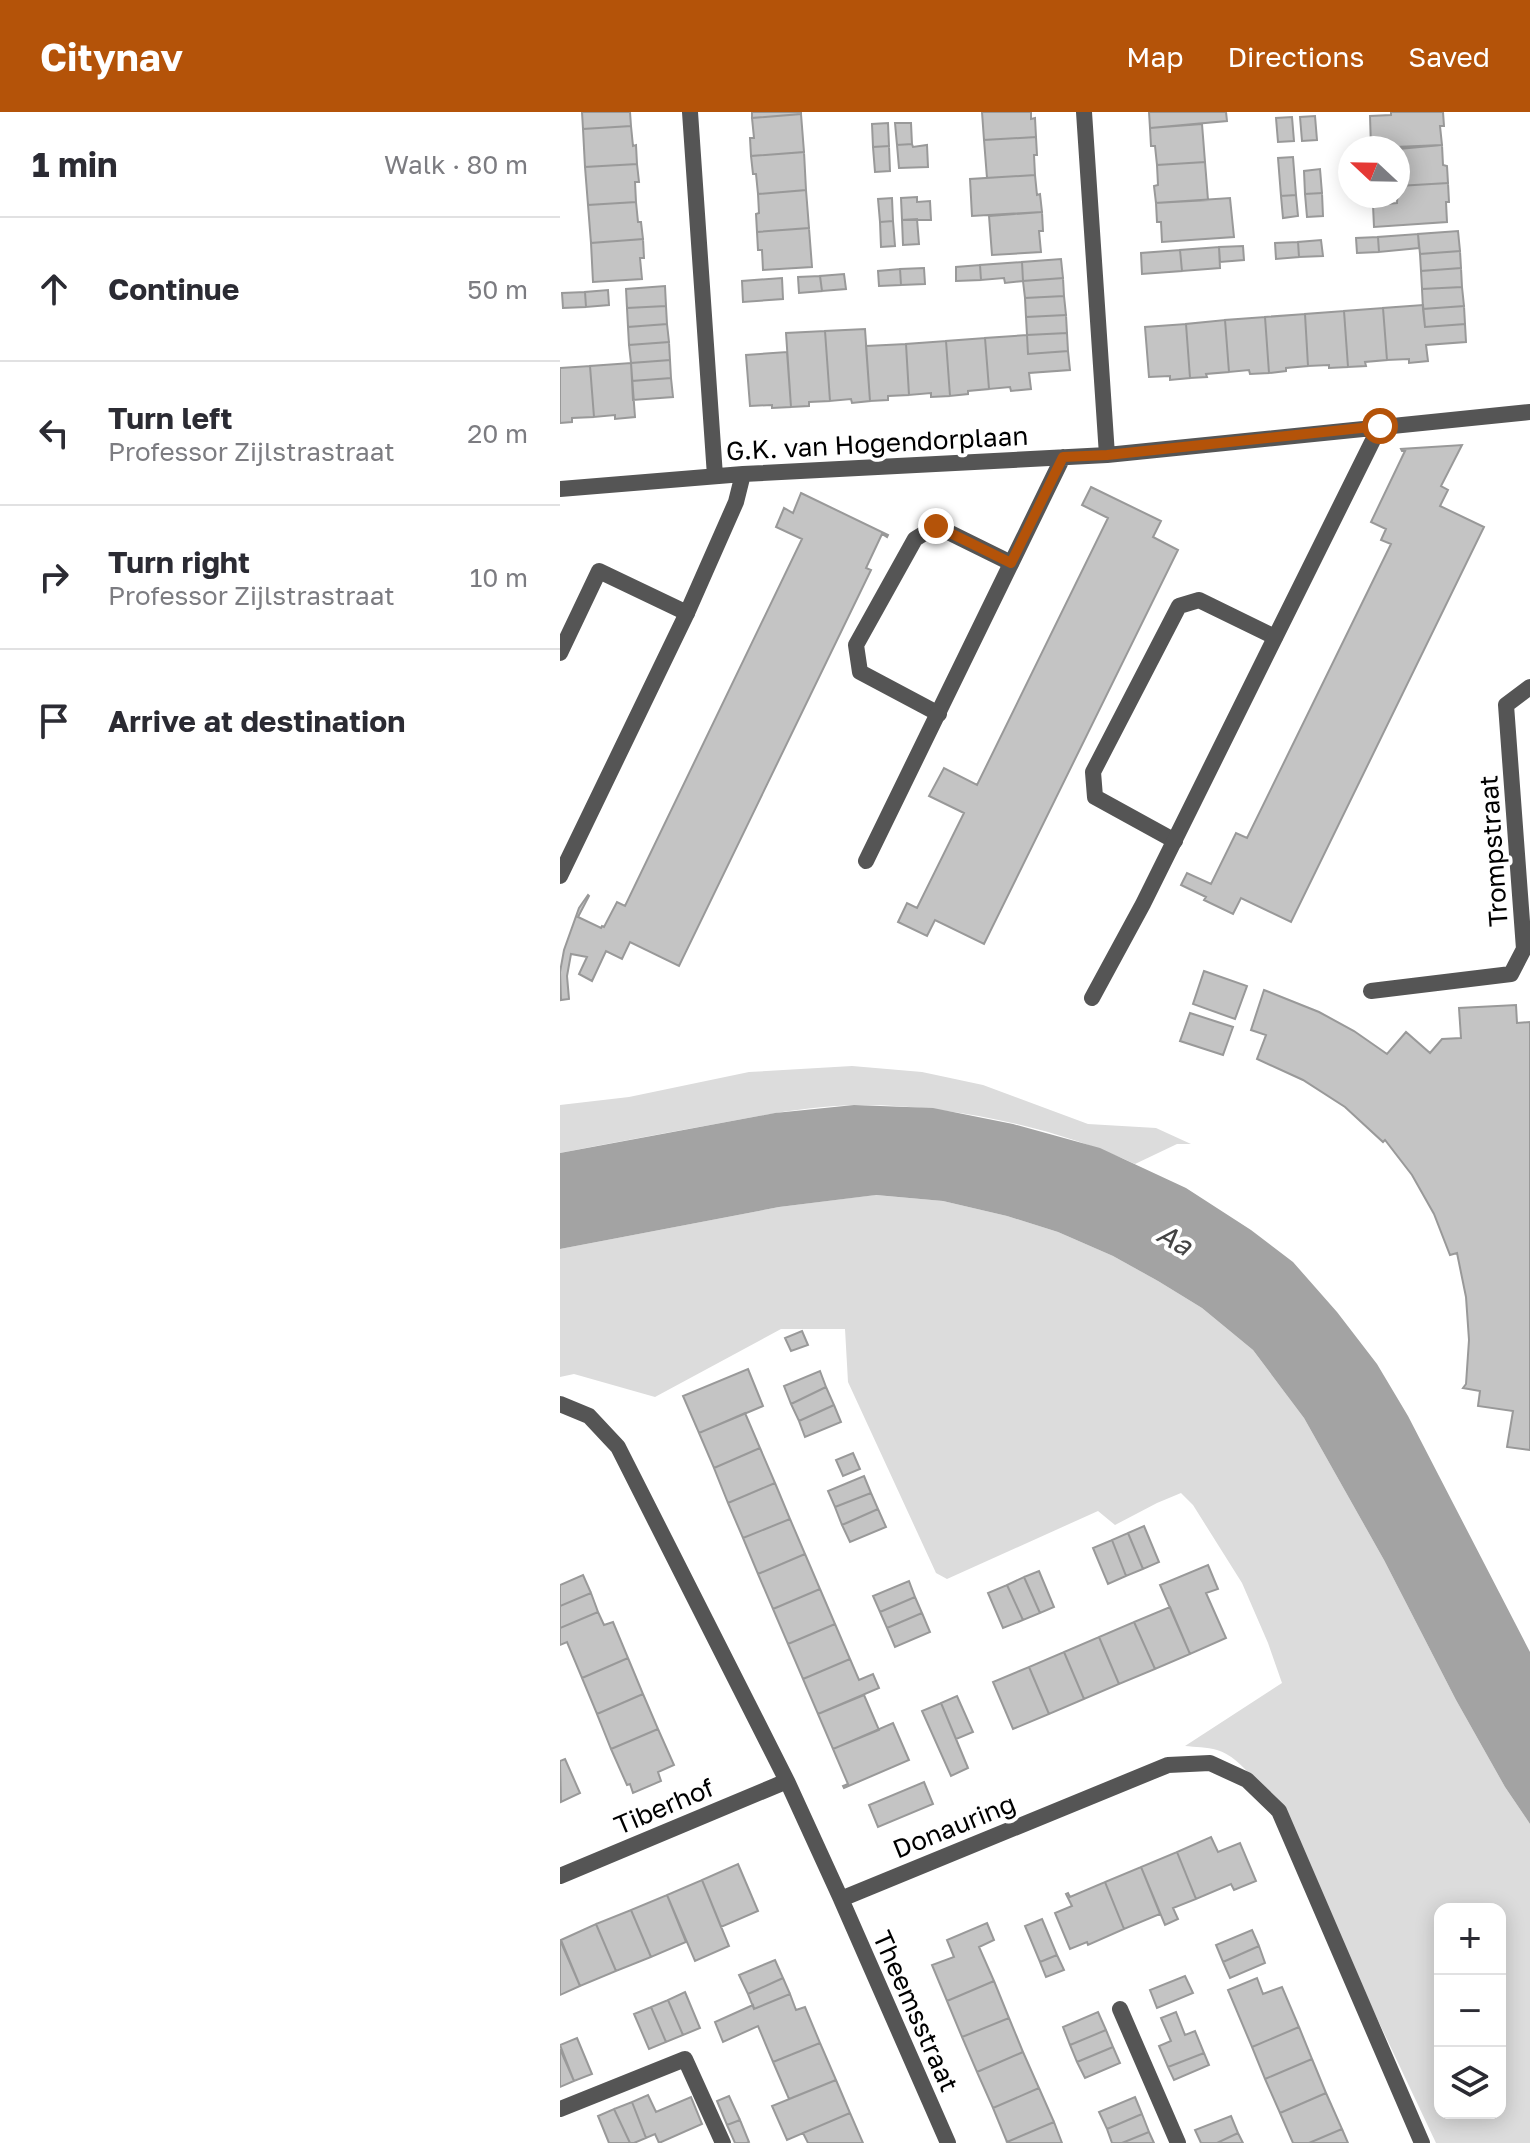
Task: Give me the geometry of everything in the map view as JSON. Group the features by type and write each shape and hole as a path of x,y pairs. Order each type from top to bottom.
{"street":[{"path":"690,112 715,476"},
{"path":"1084,112 1107,455"},
{"name":"G.K. van Hogendorplaan","path":"560,489 743,474 1107,455 1530,412"},
{"path":"1092,998 1175,841 1380,426"},
{"path":"866,861 1063,457"},
{"path":"560,876 687,613 736,502 743,474"},
{"path":"939,714 860,672 856,645 915,539 936,526 1011,563"},
{"path":"560,653 599,571 687,613"},
{"path":"1175,841 1095,797 1093,772 1179,606 1199,600 1275,637"},
{"name":"Trompstraat","path":"1371,991 1511,974 1524,949 1506,705 1530,687"},
{"path":"560,1404 589,1416 618,1447 787,1781 841,1899"},
{"name":"Donauring","path":"841,1899 1168,1765 1210,1763 1247,1780 1279,1811 1422,2143"},
{"name":"Tiberhof","path":"560,1876 787,1781"},
{"name":"Theemsstraat","path":"841,1899 948,2143"},
{"path":"1120,2009 1178,2143"},
{"path":"560,2109 685,2059 723,2143"}],"shaded area":[{"path":"852,1066 922,1072 983,1085 1088,1124 1156,1128 1191,1144 1177,1144 1135,1164 1069,1139 998,1120 926,1108 856,1105 783,1112 560,1153 560,1105 629,1097 749,1072"},
{"path":"875,1195 943,1201 1058,1232 1113,1256 1202,1308 1253,1350 1304,1418 1384,1560 1456,1700 1505,1787 1530,1824 1530,2143 1436,2143 1276,1810 1249,1773 1228,1755 1213,1749 1185,1746 1282,1683 1242,1583 1193,1505 1181,1493 1115,1525 1098,1511 947,1579 936,1573 848,1382 845,1329 781,1329 655,1397 574,1374 560,1377 560,1249 779,1207"}],"water":[{"name":"Aa","path":"854,1105 933,1108 1013,1124 1100,1148 1186,1188 1251,1230 1293,1262 1377,1364 1408,1416 1530,1652 1530,1824 1505,1787 1456,1700 1384,1560 1304,1418 1253,1350 1202,1308 1158,1281 1113,1256 1058,1232 1007,1216 943,1201 876,1195 779,1207 560,1249 560,1153 775,1113"}],"building":[{"path":"582,112 630,112 631,126 583,129"},
{"path":"752,112 801,112 801,114 752,118"},
{"path":"982,112 1031,112 1031,119 1035,118 1036,137 984,140"},
{"path":"1149,112 1226,112 1227,121 1150,128"},
{"path":"1391,112 1443,112 1444,126 1440,126 1442,145 1410,146 1410,136 1371,136 1370,116 1391,115"},
{"path":"801,114 804,152 751,156 750,138 754,138 752,118"},
{"path":"1315,116 1317,140 1302,141 1300,117"},
{"path":"1292,117 1294,141 1278,142 1276,118"},
{"path":"888,123 889,146 873,147 872,124"},
{"path":"895,123 911,123 912,144 897,145"},
{"path":"1202,124 1205,162 1157,165 1150,128"},
{"path":"631,126 637,164 585,167 583,129"},
{"path":"1036,137 1035,175 987,178 984,140"},
{"path":"912,144 913,147 927,145 928,167 899,168 897,145"},
{"path":"1442,145 1448,183 1410,185 1410,148"},
{"path":"889,146 890,171 875,172 873,147"},
{"path":"804,152 806,190 758,194 751,156"},
{"path":"1293,157 1296,195 1281,196 1278,158"},
{"path":"1205,162 1208,200 1156,203 1154,186 1158,185 1157,165"},
{"path":"637,164 639,182 635,182 636,202 588,205 585,167"},
{"path":"1320,169 1322,193 1305,194 1304,171"},
{"path":"1035,175 1042,212 972,216 970,179"},
{"path":"1448,183 1447,222 1374,227 1373,208 1410,208 1410,185"},
{"path":"806,190 809,228 757,232 758,194"},
{"path":"1322,193 1323,216 1307,217 1305,194"},
{"path":"1296,195 1298,216 1283,218 1281,196"},
{"path":"917,197 917,202 930,201 931,220 902,220 901,198"},
{"path":"892,198 893,221 880,222 878,199"},
{"path":"1230,198 1234,237 1162,242 1156,203"},
{"path":"636,202 643,239 591,243 588,205"},
{"path":"1042,212 1043,231 1039,231 1041,252 992,255 989,216"},
{"path":"917,219 919,244 903,245 902,220"},
{"path":"893,221 895,246 881,247 880,222"},
{"path":"809,228 812,267 763,270 757,232"},
{"path":"1458,231 1460,251 1420,254 1418,234"},
{"path":"1418,234 1419,248 1379,252 1378,237"},
{"path":"1378,237 1379,252 1357,253 1356,238"},
{"path":"643,239 644,258 640,258 642,279 593,282 591,243"},
{"path":"1321,240 1323,256 1299,257 1298,242"},
{"path":"1298,242 1299,257 1276,259 1275,243"},
{"path":"1243,246 1244,260 1220,262 1219,247"},
{"path":"1219,247 1220,268 1182,271 1180,250"},
{"path":"1180,250 1182,271 1142,274 1141,253"},
{"path":"1460,251 1461,268 1421,271 1420,254"},
{"path":"1061,259 1063,278 1023,281 1022,262"},
{"path":"1022,262 1023,281 1005,283 1004,278 981,280 980,265"},
{"path":"980,265 981,280 956,281 956,267"},
{"path":"924,268 925,284 901,285 900,269"},
{"path":"1461,268 1462,287 1422,289 1421,271"},
{"path":"900,269 901,285 879,286 878,271"},
{"path":"844,274 846,289 822,291 820,276"},
{"path":"820,276 822,291 799,293 798,277"},
{"path":"782,278 783,299 743,302 742,281"},
{"path":"1063,278 1064,296 1025,298 1023,281"},
{"path":"665,286 666,306 627,308 626,289"},
{"path":"1462,287 1464,306 1423,309 1422,289"},
{"path":"608,290 609,305 586,307 585,292"},
{"path":"585,292 586,307 563,308 562,293"},
{"path":"1064,296 1066,315 1026,317 1025,298"},
{"path":"1423,305 1425,327 1465,324 1466,342 1426,345 1428,361 1409,363 1409,359 1387,360 1383,308"},
{"path":"666,306 667,324 628,327 627,308"},
{"path":"1464,306 1465,324 1425,327 1423,309"},
{"path":"1383,308 1387,360 1348,367 1344,311"},
{"path":"1344,311 1348,367 1308,366 1305,314"},
{"path":"1305,314 1308,366 1269,373 1265,317"},
{"path":"1066,315 1067,333 1027,335 1026,317"},
{"path":"1265,317 1269,373 1250,374 1249,370 1229,372 1225,320"},
{"path":"1225,320 1229,372 1190,378 1186,324"},
{"path":"667,324 669,342 629,345 628,327"},
{"path":"1186,324 1190,378 1170,380 1170,376 1149,377 1145,327"},
{"path":"865,329 870,401 830,401 825,331"},
{"path":"825,331 830,401 791,407 786,333"},
{"path":"1067,333 1068,351 1028,354 1027,335"},
{"path":"1027,335 1028,354 1068,351 1070,370 1029,373 1031,389 989,389 985,338"},
{"path":"985,338 989,389 950,396 946,341"},
{"path":"946,341 950,396 931,397 931,393 909,395 906,344"},
{"path":"669,342 670,360 631,363 629,345"},
{"path":"906,344 909,395 870,401 866,346"},
{"path":"787,352 791,407 750,406 746,355"},
{"path":"670,360 671,378 632,381 631,363"},
{"path":"631,363 635,417 594,417 590,366"},
{"path":"590,366 594,417 572,418 572,422 560,423 560,368"},
{"path":"671,378 673,397 633,400 632,381"},
{"path":"1462,445 1441,486 1448,490 1440,506 1484,527 1291,922 1241,898 1233,914 1204,900 1206,897 1181,885 1187,873 1211,884 1236,833 1247,838 1391,544 1381,540 1386,529 1371,522 1405,451 1401,449"},
{"path":"1091,487 1161,521 1153,537 1178,550 984,944 935,920 927,936 898,922 907,903 917,908 964,813 929,796 944,768 977,785 1108,518 1082,505"},
{"path":"801,493 888,535 882,534 866,568 871,570 679,966 630,942 622,959 606,951 592,981 579,974 587,957 571,954 567,976 569,999 561,1000 560,972 564,950 579,908 588,895 578,917 601,928 617,902 625,906 802,539 776,527 784,508 793,513"},
{"path":"1204,971 1247,986 1235,1019 1193,1004"},
{"path":"1264,990 1319,1012 1387,1054 1406,1032 1430,1053 1442,1039 1461,1038 1459,1008 1516,1005 1517,1023 1530,1022 1530,1450 1507,1447 1513,1411 1478,1406 1480,1391 1463,1388 1466,1384 1469,1340 1466,1297 1457,1253 1450,1255 1434,1214 1412,1175 1385,1140 1383,1142 1345,1107 1303,1080 1257,1059 1266,1035 1251,1030"},
{"path":"1190,1013 1233,1027 1223,1055 1180,1041"},
{"path":"802,1331 808,1345 791,1351 785,1338"},
{"path":"748,1369 763,1406 699,1433 683,1396"},
{"path":"820,1371 826,1387 791,1404 784,1386"},
{"path":"826,1387 834,1405 799,1421 791,1404"},
{"path":"834,1405 841,1422 805,1437 799,1421"},
{"path":"745,1413 760,1448 714,1468 699,1433"},
{"path":"760,1448 775,1483 728,1503 714,1468"},
{"path":"853,1453 860,1469 843,1476 836,1460"},
{"path":"864,1476 871,1493 835,1507 828,1491"},
{"path":"775,1483 790,1519 743,1538 728,1503"},
{"path":"871,1493 878,1509 842,1525 835,1507"},
{"path":"878,1509 886,1527 850,1542 842,1525"},
{"path":"790,1519 805,1554 758,1574 743,1538"},
{"path":"1144,1526 1159,1562 1143,1569 1128,1533"},
{"path":"1128,1533 1143,1569 1126,1576 1112,1540"},
{"path":"1112,1540 1126,1576 1108,1584 1093,1548"},
{"path":"805,1554 820,1589 773,1609 758,1574"},
{"path":"1208,1565 1218,1589 1206,1593 1226,1638 1190,1654 1160,1585"},
{"path":"1039,1571 1054,1607 1040,1613 1024,1577"},
{"path":"583,1575 591,1593 560,1606 560,1585"},
{"path":"1024,1577 1040,1613 1023,1620 1007,1585"},
{"path":"909,1581 915,1597 880,1612 873,1596"},
{"path":"1007,1585 1023,1620 1003,1628 988,1593"},
{"path":"820,1589 835,1624 788,1644 773,1609"},
{"path":"591,1593 598,1612 560,1628 560,1606"},
{"path":"915,1597 922,1613 887,1628 880,1612"},
{"path":"1170,1607 1190,1654 1155,1669 1134,1622"},
{"path":"598,1612 604,1625 613,1622 628,1658 582,1678 567,1642 560,1645 560,1628"},
{"path":"922,1613 930,1632 895,1647 887,1628"},
{"path":"1134,1622 1155,1669 1119,1684 1099,1637"},
{"path":"835,1624 850,1659 803,1679 788,1644"},
{"path":"1099,1637 1119,1684 1084,1699 1064,1652"},
{"path":"1064,1652 1084,1699 1049,1714 1029,1667"},
{"path":"628,1658 643,1694 597,1714 582,1678"},
{"path":"850,1659 859,1680 873,1674 879,1688 818,1714 803,1679"},
{"path":"1029,1667 1049,1714 1013,1729 993,1682"},
{"path":"643,1694 658,1729 611,1749 597,1714"},
{"path":"864,1695 879,1730 833,1749 818,1714"},
{"path":"957,1696 973,1732 956,1739 968,1768 941,1703"},
{"path":"941,1703 968,1768 951,1776 922,1711"},
{"path":"893,1723 909,1760 844,1788 848,1784 833,1749"},
{"path":"658,1729 674,1765 658,1772 661,1781 633,1793 611,1749"},
{"path":"565,1759 580,1793 561,1802 560,1761"},
{"path":"924,1782 933,1804 878,1827 869,1805"},
{"path":"1211,1837 1218,1852 1240,1843 1256,1881 1234,1890 1231,1884 1196,1899 1177,1852"},
{"path":"1177,1852 1196,1899 1173,1908 1178,1919 1165,1925 1141,1867"},
{"path":"738,1864 758,1911 721,1927 702,1880"},
{"path":"1141,1867 1160,1914 1124,1929 1105,1882"},
{"path":"702,1880 729,1946 695,1961 667,1895"},
{"path":"1105,1882 1124,1929 1088,1945 1087,1942 1070,1949 1055,1913 1072,1906 1066,1894 1070,1897"},
{"path":"667,1895 686,1942 651,1957 631,1910"},
{"path":"631,1910 651,1957 616,1971 596,1924"},
{"path":"1042,1919 1057,1955 1040,1962 1025,1926"},
{"path":"987,1923 994,1940 979,1947 994,1981 947,2001 932,1965 954,1957 947,1940"},
{"path":"596,1924 616,1971 580,1986 561,1940"},
{"path":"1252,1930 1259,1946 1223,1962 1216,1945"},
{"path":"560,1940 580,1986 560,1995"},
{"path":"1259,1946 1265,1963 1230,1978 1223,1962"},
{"path":"1057,1955 1064,1970 1046,1977 1040,1962"},
{"path":"775,1960 783,1978 748,1994 739,1975"},
{"path":"1185,1976 1193,1993 1157,2008 1150,1990"},
{"path":"783,1978 790,1994 754,2009 748,1994"},
{"path":"1257,1978 1263,1994 1282,1987 1299,2027 1252,2047 1228,1990"},
{"path":"994,1981 1009,2018 962,2037 947,2001"},
{"path":"685,1992 700,2028 683,2035 668,2000"},
{"path":"790,1994 796,2010 805,2007 820,2043 773,2062 758,2026 723,2042 715,2022 753,2005 754,2009"},
{"path":"668,2000 683,2035 666,2042 651,2007"},
{"path":"651,2007 666,2042 649,2049 634,2014"},
{"path":"1098,2012 1106,2030 1070,2045 1063,2027"},
{"path":"1176,2012 1185,2035 1195,2031 1204,2053 1168,2067 1159,2046 1171,2041 1161,2018"},
{"path":"1009,2018 1023,2052 977,2072 962,2037"},
{"path":"1299,2027 1312,2059 1265,2079 1252,2047"},
{"path":"1106,2030 1113,2047 1077,2062 1070,2045"},
{"path":"577,2038 592,2074 574,2081 560,2045"},
{"path":"820,2043 836,2080 789,2099 773,2062"},
{"path":"1113,2047 1120,2063 1085,2078 1077,2062"},
{"path":"560,2049 574,2081 560,2087"},
{"path":"1023,2052 1039,2088 993,2108 977,2072"},
{"path":"1204,2053 1209,2065 1174,2080 1168,2067"},
{"path":"1312,2059 1326,2093 1280,2113 1265,2079"},
{"path":"836,2080 850,2113 787,2140 772,2106"},
{"path":"1039,2088 1054,2122 1007,2142 993,2108"},
{"path":"1326,2093 1342,2129 1309,2143 1293,2143 1280,2113"},
{"path":"648,2095 656,2112 691,2097 702,2124 659,2143 655,2134 646,2138 632,2102"},
{"path":"729,2096 740,2120 727,2125 717,2101"},
{"path":"1135,2097 1142,2114 1107,2129 1099,2112"},
{"path":"632,2102 646,2138 630,2143 614,2109"},
{"path":"614,2109 630,2143 609,2143 598,2116"},
{"path":"850,2113 863,2143 808,2143 803,2133"},
{"path":"1142,2114 1149,2132 1122,2143 1112,2143 1107,2129"},
{"path":"1231,2116 1238,2133 1217,2143 1201,2143 1195,2130"},
{"path":"740,2120 747,2143 735,2143 727,2125"},
{"path":"1054,2122 1062,2143 1007,2142"},
{"path":"1342,2129 1348,2143 1309,2143"},
{"path":"1149,2132 1154,2143 1122,2143"},
{"path":"1238,2133 1243,2143 1217,2143"}],"route":[{"path":"936,526 1011,563 1063,457 1380,426"}]}
